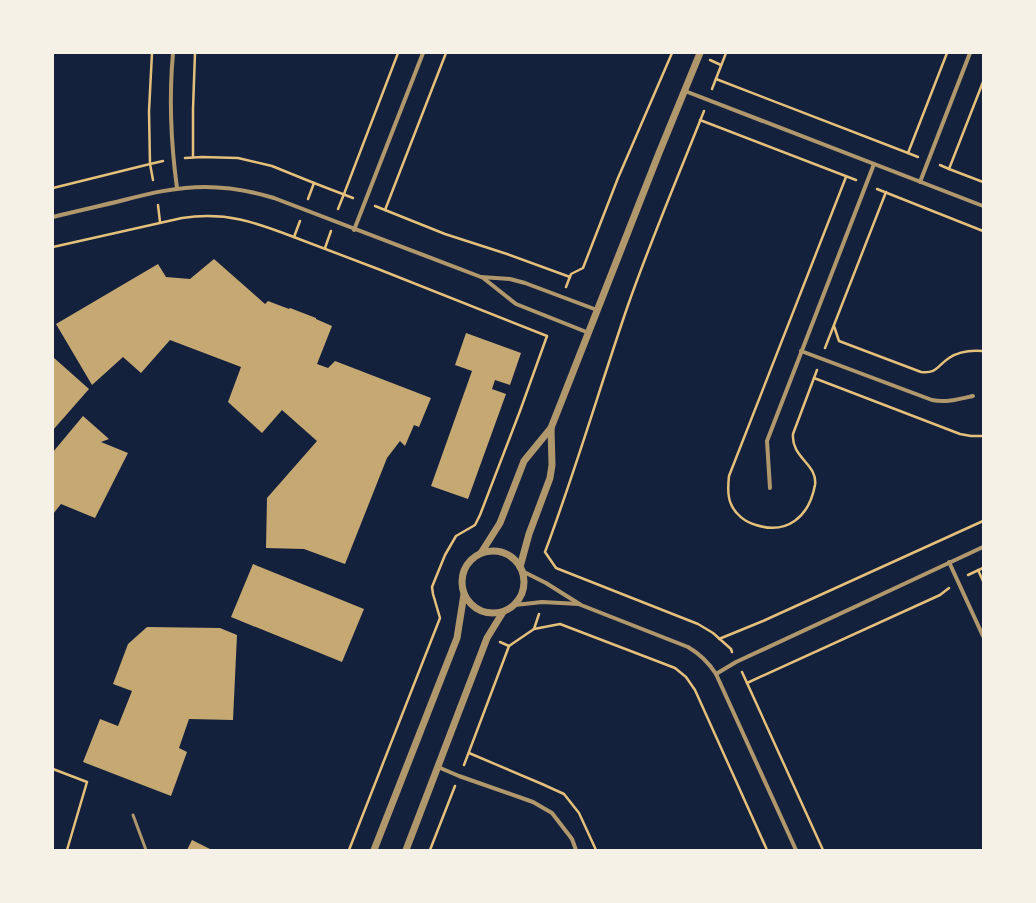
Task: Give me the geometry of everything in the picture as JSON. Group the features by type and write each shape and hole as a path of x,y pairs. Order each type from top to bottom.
{"street":[{"path":"173,53 172,146 177,188"},
{"path":"354,230 423,53"},
{"path":"481,553 500,523 524,461 552,428 658,153 700,53"},
{"path":"920,182 970,53"},
{"path":"685,91 983,206"},
{"path":"770,488 767,440 874,164"},
{"path":"53,217 177,188 206,187 242,190 274,198 354,230 481,277 510,279 525,282 597,310"},
{"path":"481,277 516,304 589,333"},
{"path":"801,351 932,400 940,402 973,396"},
{"path":"521,569 529,534 550,478 552,465 552,428"},
{"path":"716,674 736,662 983,547"},
{"path":"499,551 508,554 515,560 521,569 524,580 523,589 520,597 510,609 494,614 484,612 468,602 461,584 462,575 466,565 472,558 481,553 499,551"},
{"path":"949,562 983,636"},
{"path":"521,569 581,605 688,647 702,656 710,664 716,674 796,850"},
{"path":"374,850 457,638 464,594"},
{"path":"515,604 542,602 581,605"},
{"path":"406,850 487,638 503,612"},
{"path":"438,767 533,802 552,813 572,839 576,850"}],"lane":[{"path":"133,815 146,850"}],"path":[{"path":"152,53 149,111 150,164 160,222"},
{"path":"193,157 193,109 196,53"},
{"path":"325,248 398,53"},
{"path":"385,210 446,53"},
{"path":"562,297 571,274 583,268 618,178 672,53"},
{"path":"726,53 634,288 575,469 545,552 556,568 698,624 719,639 731,650 823,850"},
{"path":"716,79 908,153"},
{"path":"700,120 983,231"},
{"path":"53,188 173,158 238,158 272,166 445,234 507,254 570,277"},
{"path":"949,169 983,182"},
{"path":"294,237 314,183"},
{"path":"53,247 196,215 232,217 259,224 325,248 547,336"},
{"path":"349,850 440,618 432,587 445,555 456,536 475,525 480,515 554,320"},
{"path":"834,326 839,341 921,372 930,373 948,358 958,353 972,350 983,351"},
{"path":"814,378 945,429 960,434 983,436"},
{"path":"719,639 763,621 983,521"},
{"path":"546,583 552,563"},
{"path":"747,683 940,595 958,580 983,568"},
{"path":"978,570 983,581"},
{"path":"534,629 542,602"},
{"path":"430,850 509,646 534,629 560,624 674,668 686,677 695,690 767,850"},
{"path":"53,769 87,782 67,850"}],"building":[{"path":"214,259 265,304 268,301 289,309 290,308 332,326 317,364 328,368 335,361 431,398 419,427 414,425 405,446 400,441 387,458 345,564 304,549 266,548 267,498 317,441 282,410 262,433 228,402 241,367 170,340 141,373 123,357 92,385 56,324 158,264 166,277 190,279"},
{"path":"466,333 521,353 510,385 495,380 492,389 506,394 468,499 431,486 472,371 455,365"},
{"path":"53,357 89,389 53,430"},
{"path":"83,416 109,439 101,442 128,453 95,518 61,504 53,514 53,452"},
{"path":"253,564 364,609 342,662 231,617"},
{"path":"147,627 220,628 237,635 233,720 189,719 179,748 187,752 171,796 83,762 100,719 118,726 132,691 113,684 128,644"},
{"path":"192,840 212,850 187,850"}]}
